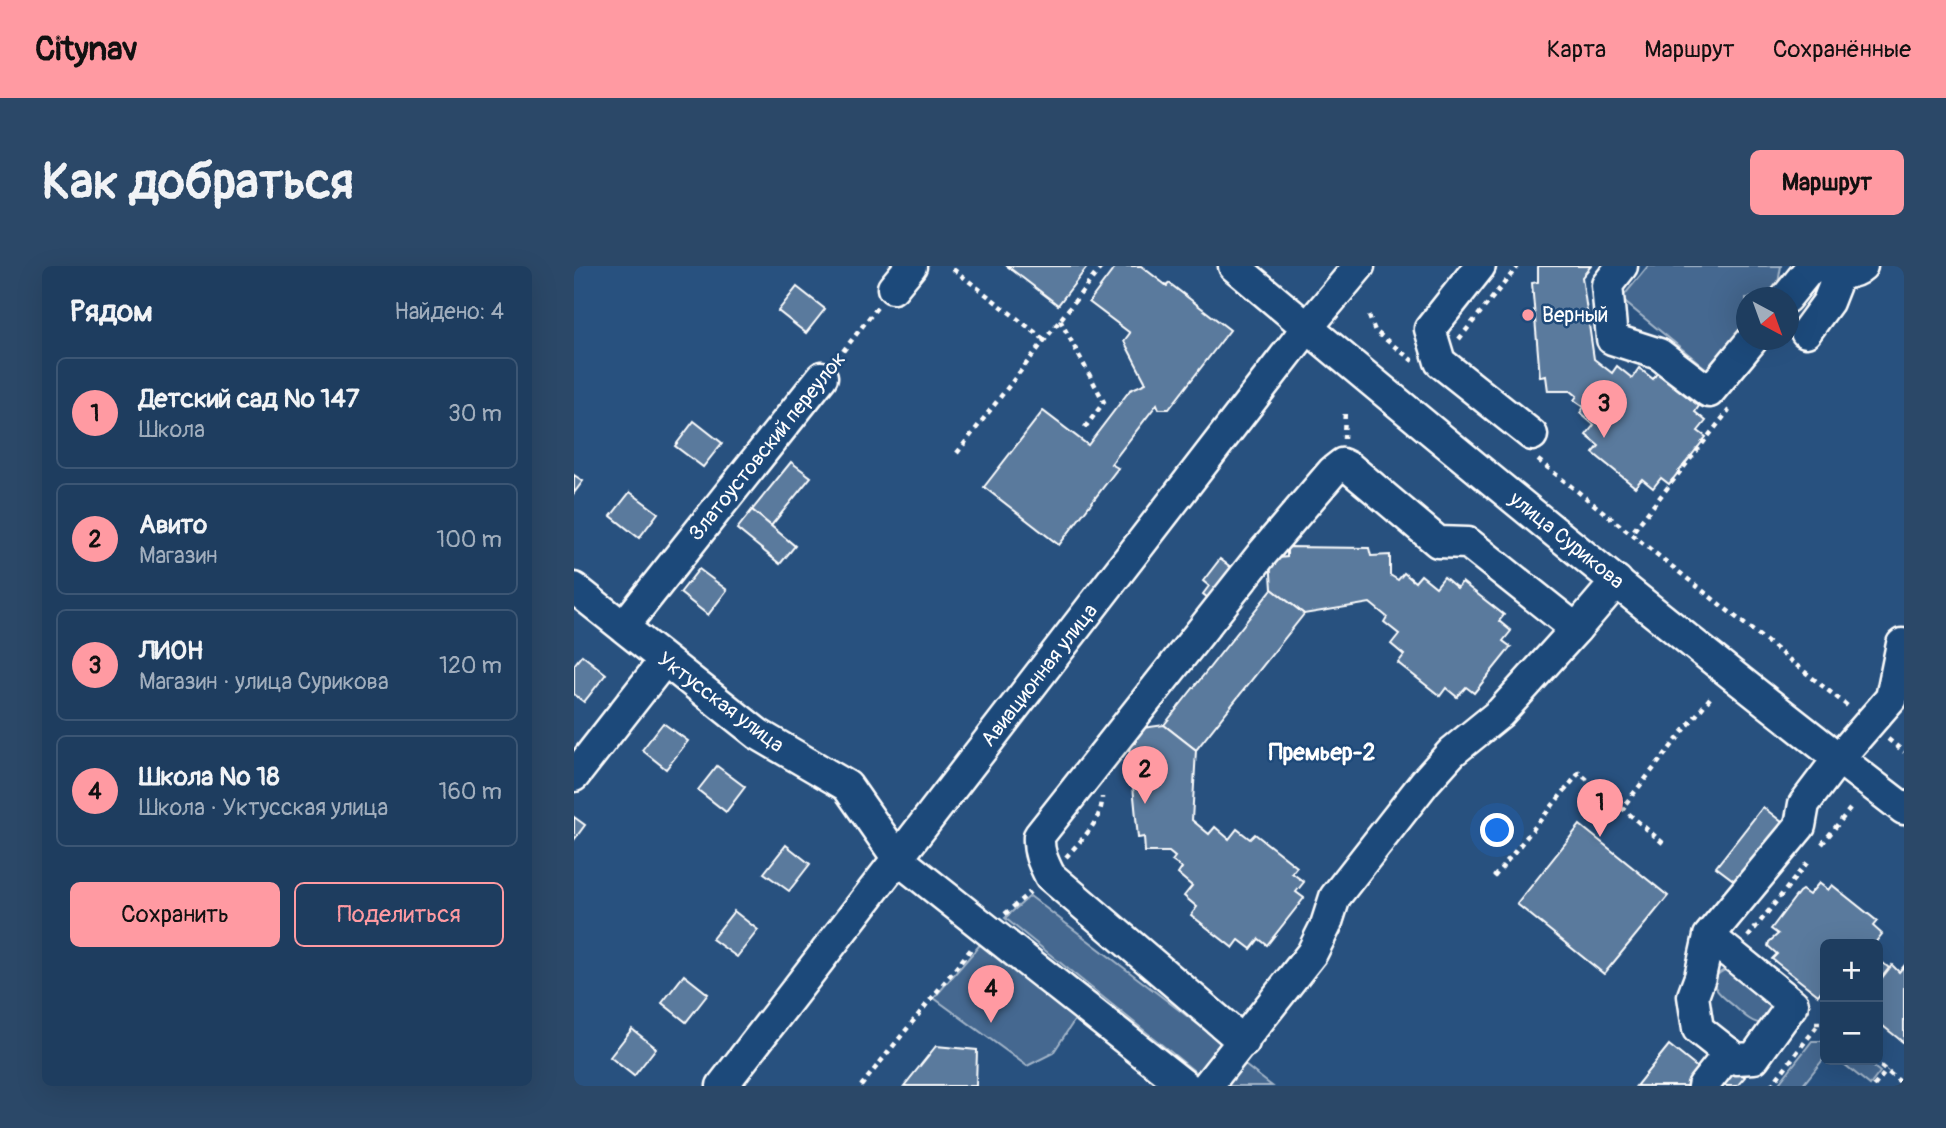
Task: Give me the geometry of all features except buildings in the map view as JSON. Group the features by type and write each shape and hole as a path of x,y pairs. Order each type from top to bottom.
{"street":[{"name":"улица Сурикова","path":"1234,266 1617,581 1904,809"},
{"name":"Авиационная улица","path":"722,1086 1307,328 1359,266"},
{"path":"1480,266 1430,329 1429,364 1534,447"},
{"path":"1622,266 1607,285 1612,339 1659,354 1709,392 1744,350"},
{"path":"1799,290 1833,268"},
{"path":"1806,332 1828,302 1833,268"},
{"name":"Златоустовский переулок","path":"624,626 822,377"},
{"path":"1244,1042 1050,876 1041,857 1039,836 1262,554 1342,464 1438,542 1468,543 1576,629"},
{"path":"1208,1086 1312,953 1326,925 1335,897 1425,782 1452,752 1500,713 1617,581"},
{"name":"Уктусская улица","path":"574,588 758,734 847,786 898,859 1185,1086"},
{"path":"1709,936 1793,1004 1754,1058 1736,1059 1698,1029 1693,996 1709,936 1800,826 1804,804 1838,759 1891,698 1902,644"},
{"path":"574,776 664,661"},
{"path":"1703,1086 1729,1053"}],"path":[{"path":"957,453 1102,266"},
{"path":"1369,316 1375,331 1429,364 1518,266"},
{"path":"953,269 1045,340"},
{"name":"Златоустовский переулок","path":"822,377 902,277"},
{"path":"1060,320 1104,402 1083,430"},
{"path":"1634,530 1731,408 1709,392"},
{"path":"1534,447 1904,752"},
{"path":"1622,808 1710,698"},
{"path":"1494,877 1579,774 1663,843"},
{"path":"1746,939 1850,809"},
{"path":"861,1086 987,929 1050,876"},
{"path":"1771,1086 1818,1025"},
{"path":"1880,1065 1904,1085"},
{"path":"1874,1086 1887,1070"}],"shaded area":[{"path":"1648,266 1781,266 1778,283 1775,287 1736,287 1736,335 1708,370 1621,299"},
{"path":"1030,896 1221,1042 1198,1074 1005,918"},
{"path":"984,940 1076,1018 1053,1053 1027,1066 934,998"},
{"path":"1727,969 1775,1005 1763,1024 1747,1018 1716,988 1715,978"},
{"path":"1812,1041 1820,1041 1820,1063 1802,1086 1777,1086"},
{"path":"1241,1062 1272,1086 1223,1086"},
{"path":"1845,1065 1871,1065 1880,1072 1870,1085"}],"place":[{"name":"Верный","path":"1528,315"},
{"name":"ЛИОН","path":"1604,438"},
{"name":"Авито","path":"1145,804"},
{"name":"Детский сад № 147","path":"1600,837"},
{"name":"Школа № 18","path":"991,1023"}],"district":[{"name":"Премьер-2","path":"1322,752"}]}
